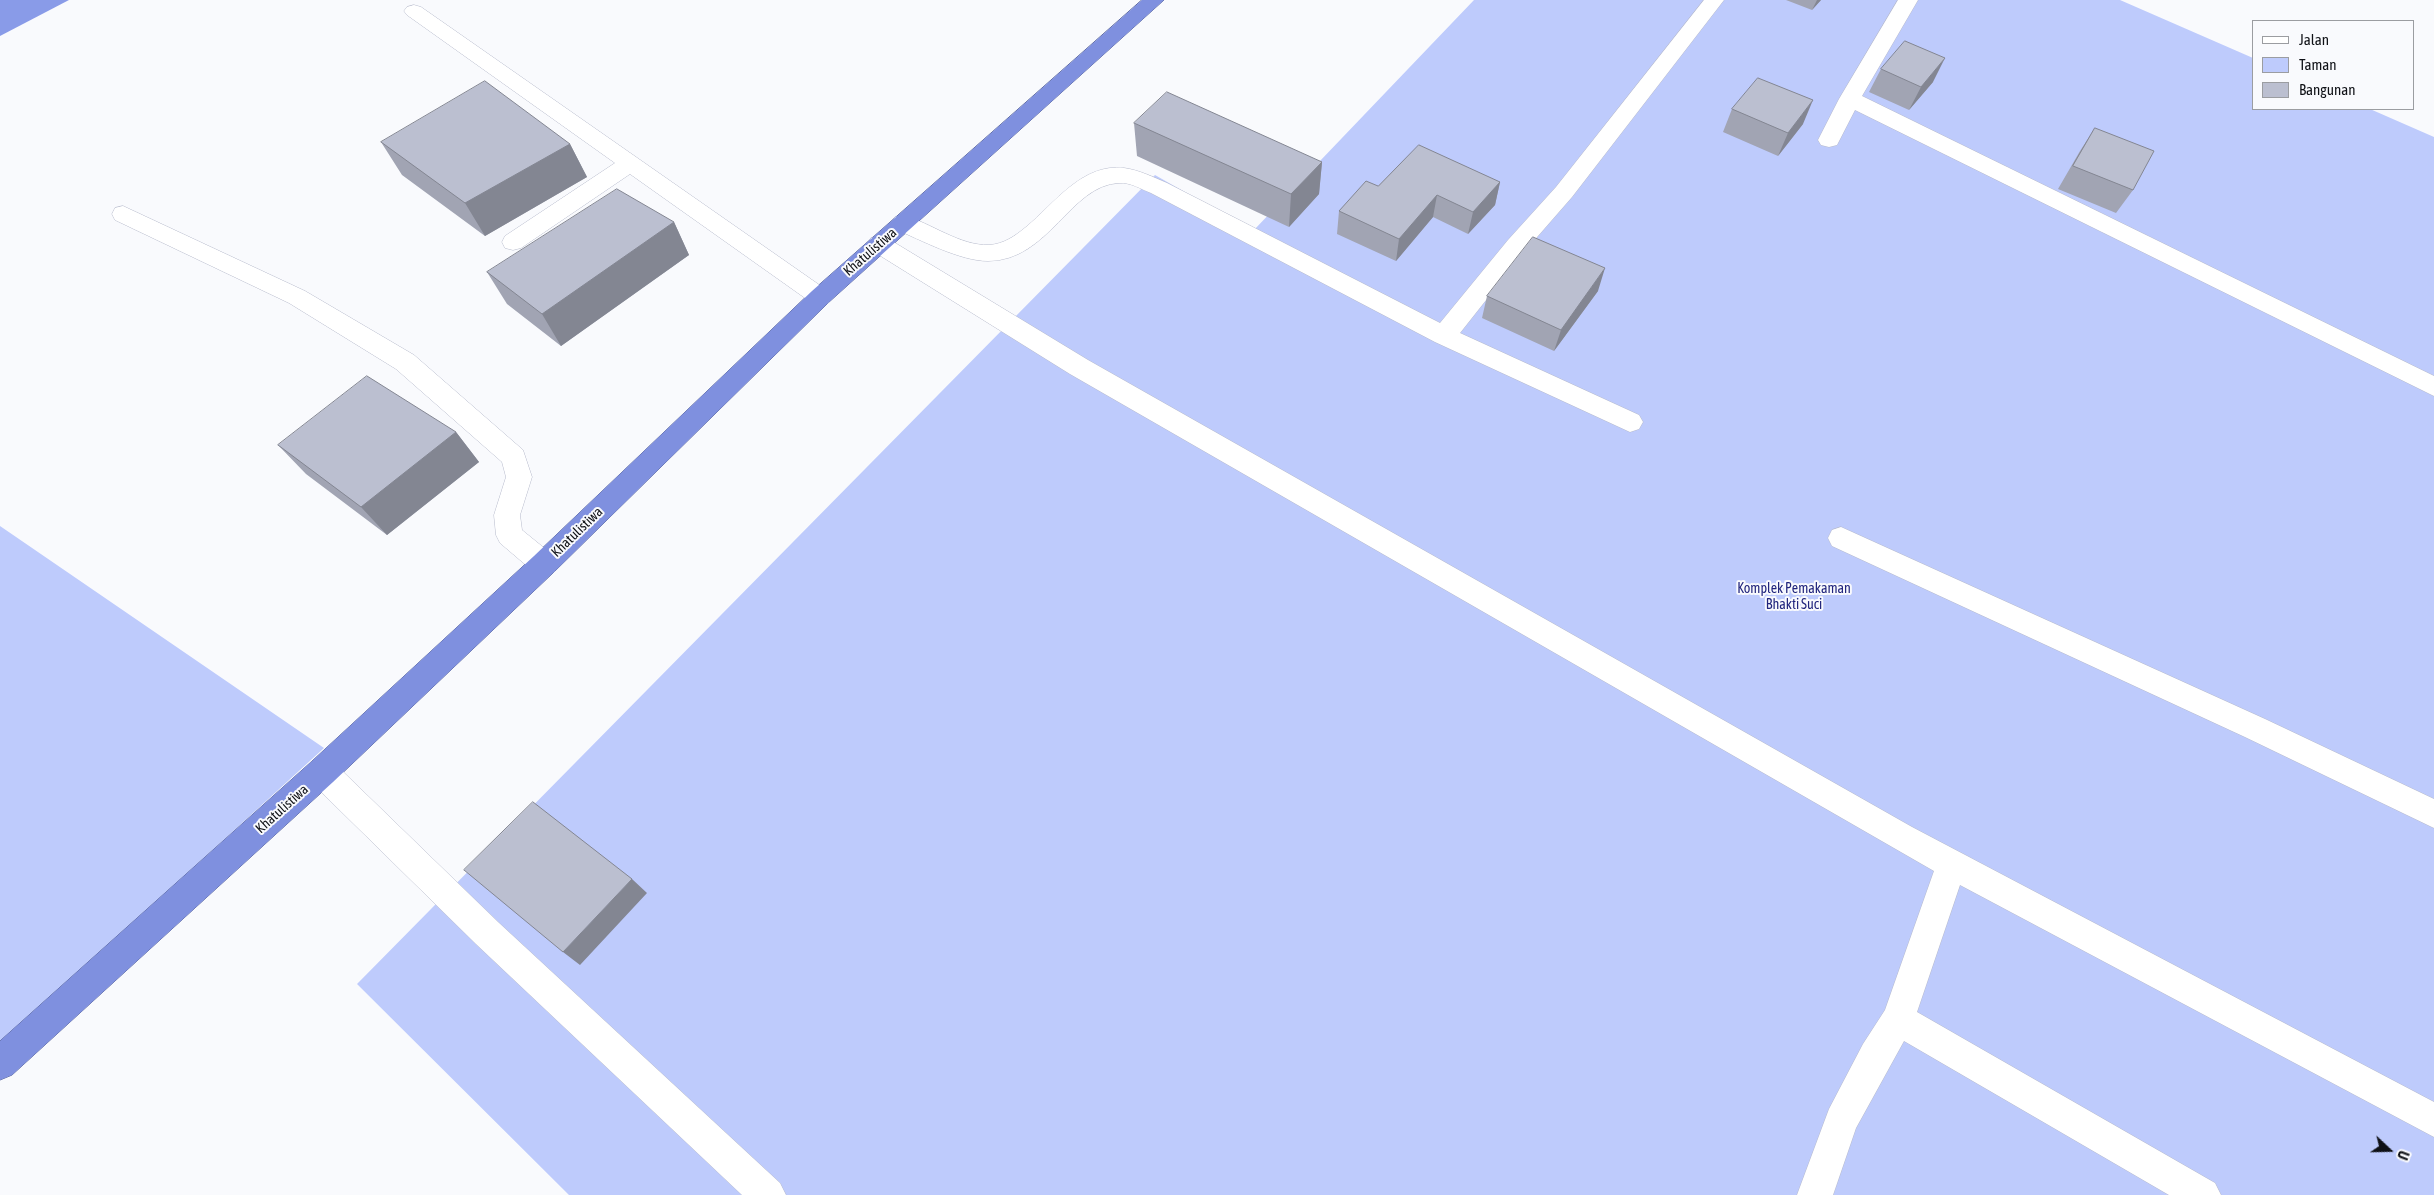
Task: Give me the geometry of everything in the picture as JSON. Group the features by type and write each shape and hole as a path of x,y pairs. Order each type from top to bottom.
{"highway":[{"name":"Khatulistiwa","path":"0,1063 322,772 544,564 820,297 1154,0"}],"street":[{"path":"1444,336 1516,246 1564,192 1714,0"},
{"path":"1829,140 1850,99 1908,0"},
{"path":"414,11 820,297"},
{"path":"1850,99 2434,387"},
{"path":"513,242 630,163"},
{"path":"903,223 950,242 987,253 1004,252 1023,242 1089,184 1108,176 1122,175 1159,188 1444,336 1630,422"},
{"path":"123,214 296,297 405,362 514,457 519,477 507,515 509,535 544,564"},
{"path":"879,244 1088,372 1892,832 2434,1120"},
{"path":"1842,538 2255,728 2434,814"},
{"path":"322,772 487,933 768,1195"},
{"path":"1815,1195 1841,1121 1875,1056 1898,1019 1952,864"},
{"path":"1898,1019 2203,1195"}],"green space":[{"name":"Komplek Pemakaman Bhakti Suci","path":"1474,0 2120,0 2252,58 2252,110 2372,110 2434,137 2434,1195 569,1195 357,984 1155,175 1253,231"},
{"path":"0,526 324,748 0,1045"}],"shaded area":[{"path":"0,0 69,0 0,36"}],"building":[{"path":"1905,41 1945,58 1921,87 1881,69"},
{"path":"1758,78 1813,100 1788,133 1732,109"},
{"path":"485,81 570,144 465,203 381,142"},
{"path":"1167,92 1322,162 1291,194 1134,123"},
{"path":"2095,128 2154,151 2133,190 2073,166"},
{"path":"1419,145 1500,182 1473,212 1437,195 1399,239 1339,211 1366,181 1378,186"},
{"path":"617,189 674,222 542,314 487,272"},
{"path":"1533,237 1605,268 1561,330 1487,296"},
{"path":"367,376 456,432 361,507 278,445"},
{"path":"533,802 632,879 563,952 464,870"}]}
